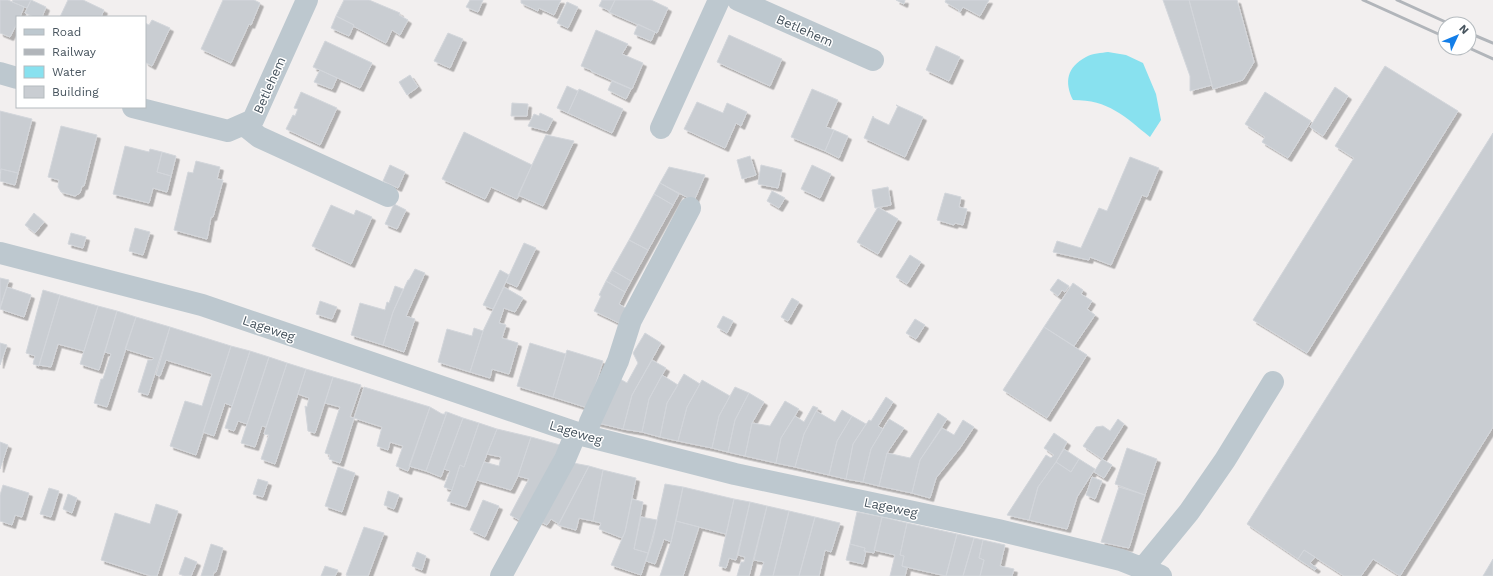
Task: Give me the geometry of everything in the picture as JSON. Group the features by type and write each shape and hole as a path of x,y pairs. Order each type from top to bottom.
{"street":[{"name":"Betlehem","path":"136,108 228,131 253,120 307,0"},
{"path":"661,128 719,0"},
{"name":"Betlehem","path":"738,0 873,60"},
{"path":"0,73 16,78"},
{"path":"244,125 259,137 388,196"},
{"path":"502,576 565,460 590,422 618,362 631,320 690,208"},
{"name":"Lageweg","path":"0,253 202,305 581,434 735,474 998,530 1121,560 1152,572"},
{"path":"1152,572 1189,512 1225,460 1273,382"}],"water":[{"path":"1108,52 1126,55 1143,63 1156,94 1161,120 1150,137 1124,116 1106,106 1086,101 1073,100 1068,81 1071,70 1075,65 1088,56"}],"building":[{"path":"0,0 8,0 24,7 20,16 16,16 16,25 10,37 0,33"},
{"path":"13,0 31,0 27,8 12,2"},
{"path":"31,0 46,7 42,16 32,16 25,13"},
{"path":"68,0 83,0 104,10 101,16 60,16"},
{"path":"223,0 254,0 260,3 251,25 249,24 231,63 201,49"},
{"path":"344,0 369,0 400,13 399,15 408,20 400,35 392,30 386,43 336,16"},
{"path":"470,0 483,0 478,12 466,7"},
{"path":"521,0 561,0 554,15 539,8 538,11 521,3"},
{"path":"602,0 615,0 610,11 599,6"},
{"path":"615,0 651,0 668,8 657,33 609,12"},
{"path":"896,0 905,0 904,4"},
{"path":"946,0 989,0 980,16 963,7 960,12 945,2"},
{"path":"1163,0 1189,0 1212,85 1190,91 1190,76"},
{"path":"1189,0 1237,0 1254,62 1243,80 1213,89"},
{"path":"567,2 578,7 568,28 557,23"},
{"path":"336,16 354,25 349,36 331,28"},
{"path":"152,20 170,28 152,66 146,63 146,24 149,25"},
{"path":"638,24 655,32 651,41 634,34"},
{"path":"596,30 628,44 622,54 643,63 632,89 581,66"},
{"path":"448,33 463,39 450,68 434,61"},
{"path":"729,35 782,59 770,86 717,62"},
{"path":"325,41 372,63 360,88 313,67"},
{"path":"936,46 960,57 949,81 926,70"},
{"path":"1385,66 1458,111 1307,353 1253,320 1354,158 1335,146"},
{"path":"320,70 337,78 332,89 314,82"},
{"path":"410,75 418,87 407,95 399,82"},
{"path":"612,81 631,89 626,99 608,90"},
{"path":"567,86 578,91 568,113 557,108"},
{"path":"1335,87 1348,96 1323,136 1310,127"},
{"path":"579,89 623,109 612,133 568,113"},
{"path":"812,89 838,100 826,127 834,130 825,151 791,137"},
{"path":"301,92 337,108 320,145 286,129 293,115 295,116 298,109 294,108"},
{"path":"1265,92 1311,121 1288,158 1262,142 1265,137 1245,124"},
{"path":"697,102 723,113 727,103 747,112 741,126 736,123 725,148 684,129"},
{"path":"512,103 528,104 527,116 511,116"},
{"path":"896,105 923,117 905,157 864,138 873,116 874,118 889,125 898,106"},
{"path":"0,111 32,119 18,173 1,169 0,172"},
{"path":"540,113 553,119 547,131 528,126 534,114 539,116"},
{"path":"61,126 97,135 84,186 82,186 80,193 75,196 61,192 58,187 59,180 48,177"},
{"path":"834,130 848,136 839,158 825,151"},
{"path":"464,132 532,165 517,199 491,187 485,199 442,179"},
{"path":"1493,133 1493,427 1400,576 1373,559 1361,576 1344,576 1304,550 1298,559 1247,524"},
{"path":"546,135 574,141 543,206 518,195"},
{"path":"125,146 149,152 150,149 162,152 157,172 171,176 167,192 153,188 149,203 113,194"},
{"path":"162,152 176,156 171,176 157,172"},
{"path":"750,156 756,175 742,179 737,160"},
{"path":"1130,157 1159,168 1147,197 1142,195 1111,265 1090,257 1089,260 1053,252 1057,241 1081,248 1099,208 1107,211"},
{"path":"196,161 220,167 217,179 223,180 213,217 211,217 207,239 174,230 188,172 193,173"},
{"path":"390,165 405,172 398,188 383,181"},
{"path":"761,165 782,170 778,188 758,184"},
{"path":"812,165 831,174 820,198 801,189"},
{"path":"669,167 705,175 694,201 660,183"},
{"path":"1,169 18,173 15,185 0,181"},
{"path":"660,183 679,194 673,205 654,194"},
{"path":"888,187 891,205 875,208 872,190"},
{"path":"772,191 785,198 779,208 767,201"},
{"path":"945,193 961,197 959,207 967,209 963,225 955,223 954,225 937,220"},
{"path":"654,194 673,205 648,250 629,240"},
{"path":"394,204 406,210 397,229 385,224"},
{"path":"331,205 354,215 356,210 372,217 351,264 312,246"},
{"path":"878,207 898,219 878,254 857,242"},
{"path":"34,213 44,222 35,233 25,225"},
{"path":"135,228 150,232 143,255 129,251"},
{"path":"71,233 86,237 83,248 68,244"},
{"path":"629,240 648,250 631,281 612,270"},
{"path":"524,243 536,248 517,287 506,282"},
{"path":"910,255 921,262 907,284 896,277"},
{"path":"415,269 425,273 406,316 415,319 404,352 383,345 393,312 408,280"},
{"path":"500,270 509,275 493,309 483,305"},
{"path":"612,270 631,281 625,292 606,281"},
{"path":"0,278 9,280 0,307"},
{"path":"1058,279 1069,286 1065,292 1062,290 1058,296 1050,290"},
{"path":"606,281 625,292 619,304 627,309 619,323 594,311 601,296 599,295"},
{"path":"1073,283 1083,290 1081,294 1092,301 1087,309 1095,315 1074,346 1044,327"},
{"path":"395,286 403,289 393,312 383,345 351,335 360,303 385,310 387,302 389,303"},
{"path":"7,287 31,295 24,317 0,309"},
{"path":"504,287 523,298 515,312 504,308 499,323 506,325 502,338 518,343 509,374 492,369 490,378 470,372 483,331"},
{"path":"43,290 60,295 39,366 33,364 35,356 26,353"},
{"path":"60,295 98,306 84,351 58,344 51,367 39,365"},
{"path":"792,298 799,302 788,321 781,317"},
{"path":"320,301 337,307 332,319 316,314"},
{"path":"98,306 117,311 99,370 80,364"},
{"path":"117,311 136,317 107,407 94,403 101,379 103,379 111,354 105,352"},
{"path":"723,316 733,321 727,333 717,327"},
{"path":"136,317 170,327 148,395 138,392 148,360 152,360 154,358 125,349"},
{"path":"915,319 925,325 916,339 906,333"},
{"path":"170,327 231,346 196,455 170,446 185,401 202,406 212,374 166,360 160,376 156,375"},
{"path":"1044,327 1087,355 1047,418 1003,390"},
{"path":"474,328 483,331 470,372 438,362 447,329 472,336"},
{"path":"645,333 661,343 632,395 623,429 594,422 620,379 627,383 638,363 633,353"},
{"path":"0,343 7,345 0,365"},
{"path":"530,343 566,354 553,397 517,386"},
{"path":"231,346 250,351 232,406 225,403 214,436 203,432"},
{"path":"567,350 603,361 588,408 553,397"},
{"path":"250,351 269,357 247,424 238,421 234,431 225,428"},
{"path":"269,357 287,363 266,427 262,426 255,447 241,443"},
{"path":"652,360 666,368 649,399 642,432 623,429 632,395"},
{"path":"287,363 306,369 275,464 261,459 269,435 264,434"},
{"path":"306,369 333,377 315,433 308,431 305,406 307,407 309,398 298,394"},
{"path":"684,374 700,384 687,407 678,441 660,437 667,403"},
{"path":"662,375 678,385 667,403 660,437 642,432 649,399"},
{"path":"333,377 361,385 350,417 354,418 340,463 329,459 330,455 325,453 340,407 325,403"},
{"path":"702,380 730,396 719,416 712,448 678,441 687,407"},
{"path":"364,387 430,407 408,471 396,466 403,446 390,442 388,450 377,446 382,427 354,418"},
{"path":"735,387 749,393 735,420 728,452 712,448 719,416"},
{"path":"749,393 764,402 752,423 745,456 728,452 735,420"},
{"path":"886,397 893,402 878,426 883,429 871,449 863,482 846,479 853,444 869,420 871,421"},
{"path":"785,401 799,409 781,438 776,463 745,456 752,423 770,426"},
{"path":"813,406 818,408 804,434 795,467 776,463 781,438 795,416 804,422"},
{"path":"430,407 442,414 447,412 426,471 409,466"},
{"path":"842,410 852,416 837,441 829,475 795,467 804,434 816,411 835,422"},
{"path":"447,412 463,418 441,477 426,471"},
{"path":"938,413 947,419 920,460 912,493 879,486 887,453 910,458"},
{"path":"852,416 866,424 853,444 846,479 829,475 837,441"},
{"path":"463,418 479,423 464,467 460,465 452,490 444,487 450,471 444,469"},
{"path":"889,419 904,428 887,453 879,486 863,482 871,449"},
{"path":"1118,419 1124,424 1102,459 1083,446 1096,427 1103,426 1110,431"},
{"path":"963,420 974,427 960,448 936,478 930,498 912,493 920,460 942,428 954,435"},
{"path":"479,423 497,429 466,507 447,501 460,465 464,467"},
{"path":"497,429 531,437 518,476 511,490 477,480 484,462 499,466 501,457 487,454"},
{"path":"1054,433 1067,442 1056,462 1038,487 1029,520 1007,515 1046,455 1051,458 1054,455 1044,448"},
{"path":"531,437 560,445 523,522 510,515 529,479 518,476"},
{"path":"0,442 8,445 0,469"},
{"path":"1127,448 1157,459 1145,495 1115,484"},
{"path":"1064,449 1079,459 1071,472 1056,462"},
{"path":"1079,459 1095,469 1077,497 1067,529 1029,520 1038,487 1056,462 1071,472"},
{"path":"1102,459 1112,465 1104,478 1094,472"},
{"path":"568,462 589,466 559,524 551,519 547,525 537,520"},
{"path":"589,466 603,470 593,521 579,518 576,530 558,525"},
{"path":"338,467 355,473 342,512 325,506"},
{"path":"603,470 636,478 625,532 622,538 599,529 601,523 593,521"},
{"path":"1092,477 1102,481 1095,499 1086,495"},
{"path":"258,479 268,482 263,497 253,494"},
{"path":"665,484 683,487 671,542 664,539 655,564 646,561 653,539"},
{"path":"3,485 29,493 22,517 15,515 12,525 0,521 0,495"},
{"path":"683,487 734,499 726,534 676,521"},
{"path":"1119,487 1145,495 1129,548 1101,542"},
{"path":"49,488 59,491 51,517 40,514"},
{"path":"388,491 399,495 394,509 384,505"},
{"path":"68,494 77,498 72,513 63,509"},
{"path":"632,499 643,502 634,549 648,553 641,575 611,565 625,532"},
{"path":"734,499 750,502 736,560 729,558 726,568 719,566"},
{"path":"483,500 499,506 485,537 470,530"},
{"path":"750,502 767,506 749,576 737,576 741,562 744,562 745,557 738,555"},
{"path":"156,504 178,511 157,576 151,576 101,560 115,513 150,524"},
{"path":"767,506 789,511 773,576 760,576 764,562 754,560"},
{"path":"789,511 815,517 799,576 773,576"},
{"path":"857,512 882,517 874,553 864,551 865,548 850,544"},
{"path":"641,517 657,520 648,553 634,549"},
{"path":"815,517 840,523 831,552 825,550 819,576 799,576"},
{"path":"882,517 907,523 900,555 904,556 902,566 907,568 905,576 890,576 895,555 874,550"},
{"path":"676,521 699,527 683,576 660,576 671,542"},
{"path":"907,523 957,534 946,576 902,566 904,556 900,555"},
{"path":"364,527 384,533 368,576 348,576 346,575"},
{"path":"957,534 974,538 963,576 946,576"},
{"path":"974,538 983,540 979,558 984,560 980,576 963,576"},
{"path":"983,540 1005,545 1000,566 1014,569 1012,576 980,576 984,560 979,558"},
{"path":"211,544 223,548 216,572 214,572 213,576 201,576"},
{"path":"850,544 865,548 864,551 866,551 863,564 846,560"},
{"path":"1304,550 1315,557 1310,563 1317,568 1315,570 1298,559"},
{"path":"417,552 426,556 422,570 412,566"},
{"path":"185,557 197,562 191,576 179,574"},
{"path":"1493,559 1493,576 1483,576"},
{"path":"325,566 338,570 335,576 321,576"}],"railway":[{"path":"1363,0 1437,33"},
{"path":"1397,0 1437,18"},
{"path":"1477,36 1493,43"},
{"path":"1477,52 1493,59"}]}
